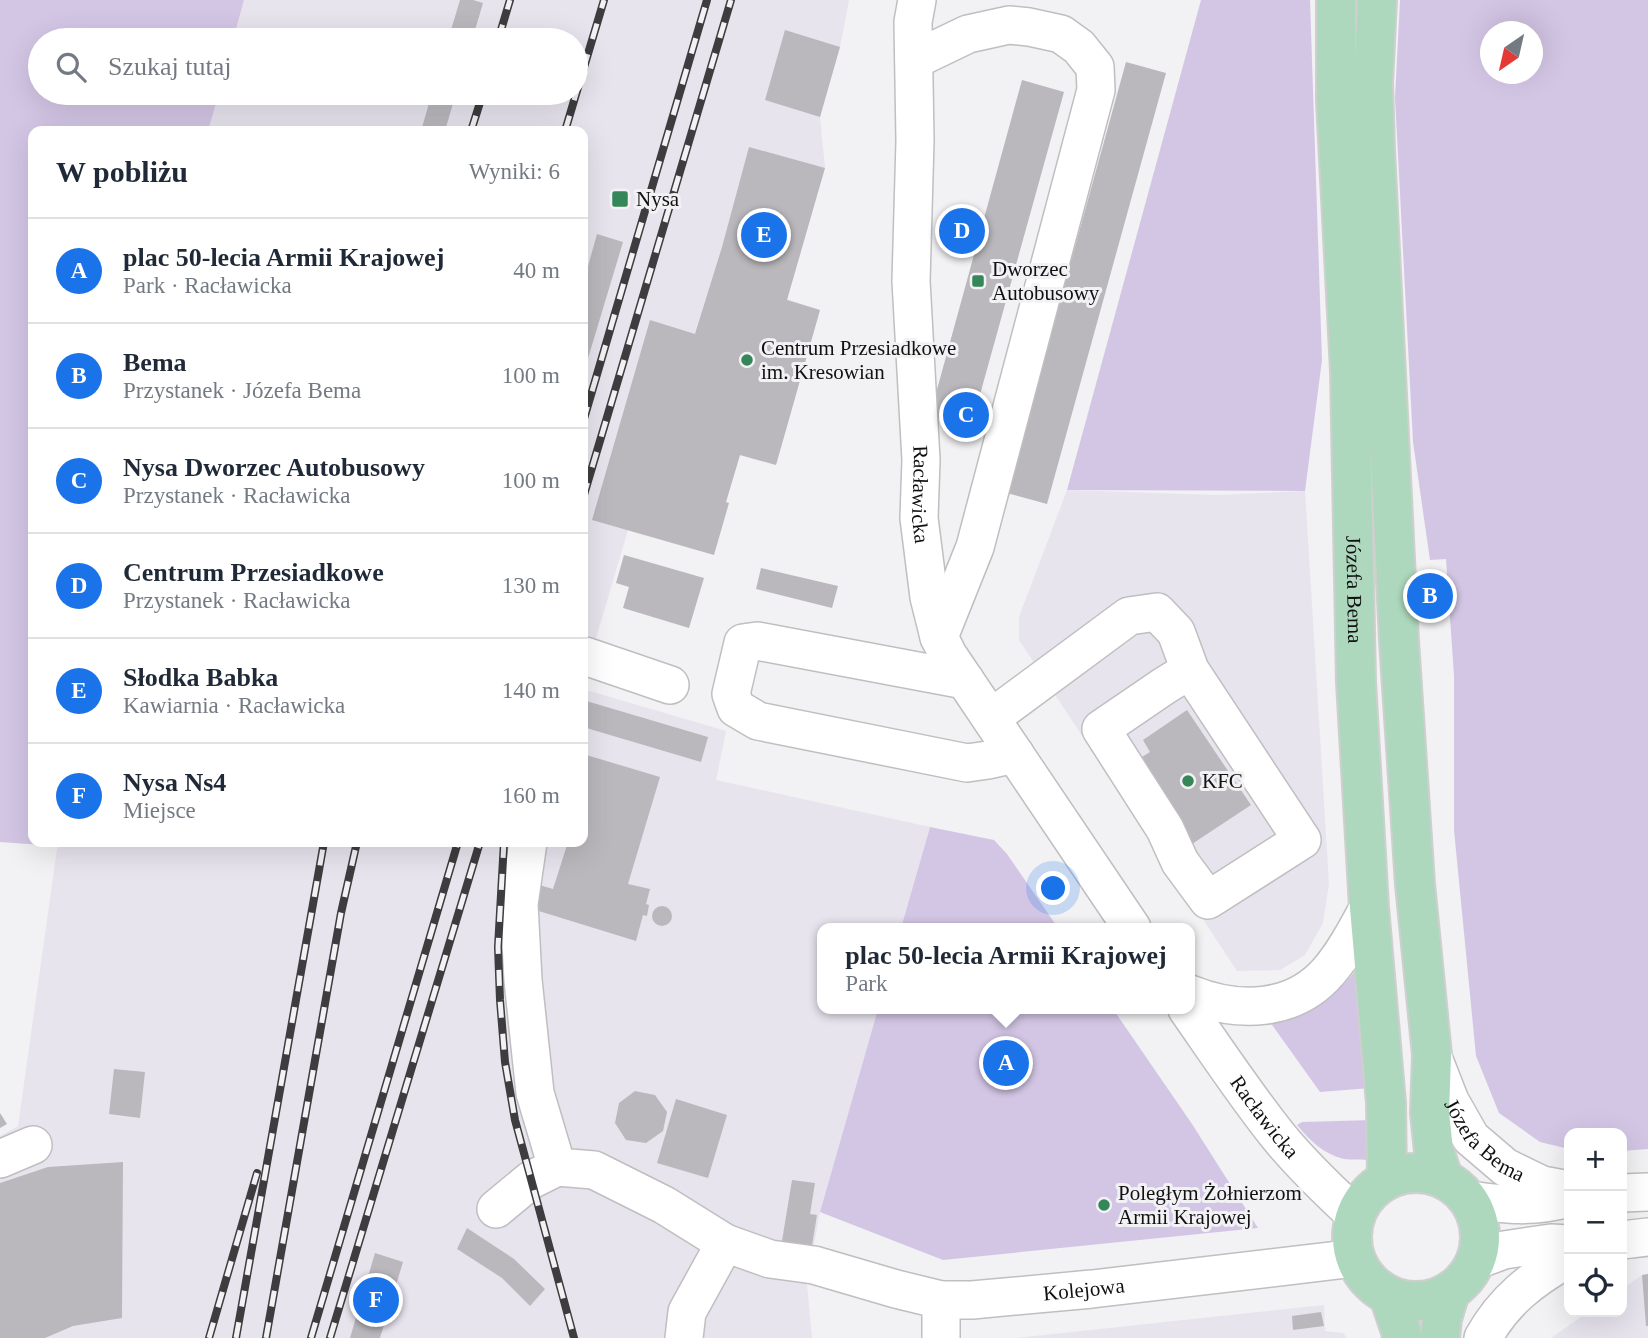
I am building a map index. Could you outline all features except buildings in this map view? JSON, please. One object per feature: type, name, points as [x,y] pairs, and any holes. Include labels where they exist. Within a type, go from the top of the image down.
[{"type":"main road","name":"Józefa Bema","points":[[1336,0],[1336,101],[1350,372],[1356,682],[1369,907],[1386,1103],[1387,1179]]},
{"type":"main road","name":"Józefa Bema","points":[[1377,0],[1373,83],[1374,149],[1399,641],[1415,884],[1432,1055],[1430,1113],[1434,1152],[1456,1189]]},
{"type":"main road","points":[[1424,1172],[1456,1189],[1478,1219],[1481,1240],[1477,1260],[1466,1278],[1450,1292],[1431,1300],[1410,1301],[1389,1296],[1374,1287],[1363,1274],[1352,1244],[1355,1215],[1362,1201],[1373,1188],[1387,1179],[1405,1173],[1424,1172]]},
{"type":"main road","points":[[1440,1338],[1442,1318],[1450,1292]]},
{"type":"main road","points":[[1389,1296],[1402,1338]]},
{"type":"street","name":"Racławicka","points":[[911,7],[915,141],[911,281],[921,460],[919,518],[929,597],[939,637],[948,655],[1129,923]]},
{"type":"street","points":[[914,60],[968,34],[1009,25],[1061,34],[1079,47],[1095,66],[1096,90],[975,547],[939,637]]},
{"type":"street","points":[[991,718],[1129,616],[1157,612],[1176,632],[1190,670],[1302,840],[1208,900],[1180,862],[1165,828],[1101,729],[1190,670]]},
{"type":"street","points":[[965,680],[757,641],[743,643],[731,694],[736,708],[758,721],[967,763],[1015,754]]},
{"type":"street","points":[[588,657],[670,685]]},
{"type":"street","points":[[496,1209],[531,1181],[557,1167],[535,1093],[523,980],[519,904],[527,847]]},
{"type":"street","points":[[1195,996],[1209,1002],[1240,1007],[1283,1003],[1305,991],[1328,972],[1369,907]]},
{"type":"street","name":"Racławicka","points":[[1190,1014],[1242,1090],[1279,1138],[1317,1180],[1355,1215]]},
{"type":"street","name":"Józefa Bema","points":[[1432,1055],[1450,1101],[1471,1139],[1505,1167],[1542,1185],[1564,1189]]},
{"type":"street","name":"Kolejowa","points":[[557,1167],[594,1170],[664,1205],[724,1243],[770,1259],[814,1265],[941,1300],[972,1300],[1092,1289],[1355,1258]]},
{"type":"street","points":[[1456,1189],[1507,1205],[1545,1205],[1564,1200]]},
{"type":"street","points":[[1627,1193],[1648,1192]]},
{"type":"street","points":[[1627,1240],[1648,1237]]},
{"type":"street","points":[[684,1338],[687,1311],[724,1243]]},
{"type":"street","points":[[1477,1260],[1504,1250],[1564,1244]]},
{"type":"street","points":[[1483,1338],[1509,1300],[1545,1271],[1564,1261]]},
{"type":"street","points":[[941,1300],[941,1338]]},
{"type":"shaded area","points":[[0,0],[244,0],[236,28],[28,28],[28,105],[216,105],[209,126],[28,126],[28,844],[0,842]]},
{"type":"shaded area","points":[[244,0],[849,0],[840,47],[820,117],[825,168],[787,299],[820,310],[776,465],[740,455],[726,502],[628,530],[588,665],[588,126],[209,126],[216,105],[588,105],[588,28],[236,28]]},
{"type":"shaded area","points":[[1201,0],[1310,0],[1322,360],[1305,491],[1067,490]]},
{"type":"shaded area","points":[[1400,0],[1648,0],[1648,1149],[1627,1151],[1627,1128],[1564,1128],[1564,1148],[1540,1142],[1499,1113],[1476,1056],[1454,830],[1454,676],[1446,559],[1430,560],[1413,442],[1395,98]]},
{"type":"shaded area","points":[[1067,490],[1217,495],[1305,491],[1329,884],[1323,923],[1305,955],[1280,970],[1237,971],[1019,640],[1019,617]]},
{"type":"shaded area","points":[[588,690],[726,731],[716,780],[930,827],[902,923],[817,923],[817,1014],[877,1014],[820,1212],[807,1285],[812,1338],[0,1338],[0,1136],[18,1126],[57,847],[588,847]]},
{"type":"shaded area","points":[[930,827],[994,840],[1007,854],[1055,923],[902,923]]},
{"type":"shaded area","points":[[1362,961],[1371,1088],[1320,1092],[1270,1022],[1323,1000],[1343,985]]},
{"type":"shaded area","points":[[877,1014],[1116,1014],[1192,1124],[1258,1228],[943,1260],[820,1212]]},
{"type":"shaded area","points":[[1373,1120],[1373,1135],[1367,1160],[1344,1159],[1330,1154],[1312,1141],[1297,1125],[1302,1122]]},
{"type":"shaded area","points":[[1648,1274],[1648,1338],[1551,1338],[1581,1317],[1627,1317],[1627,1286]]},
{"type":"shaded area","points":[[1324,1305],[1325,1331],[1343,1333],[1347,1338],[1016,1338]]},
{"type":"railway","points":[[502,28],[510,0]]},
{"type":"railway","points":[[588,54],[604,0]]},
{"type":"railway","points":[[588,405],[707,0]]},
{"type":"railway","points":[[588,481],[731,0]]},
{"type":"railway","points":[[473,126],[479,105]]},
{"type":"railway","points":[[566,126],[573,105]]},
{"type":"railway","points":[[236,1338],[323,847]]},
{"type":"railway","points":[[266,1338],[341,913],[356,847]]},
{"type":"railway","points":[[311,1338],[457,847]]},
{"type":"railway","points":[[330,1338],[478,847]]},
{"type":"railway","points":[[504,847],[498,947],[505,1062],[515,1120],[574,1338]]},
{"type":"railway","points":[[209,1338],[257,1173]]},
{"type":"place","name":"Nysa","points":[[620,199]]},
{"type":"place","name":"Centrum Przesiadkowe","points":[[962,231]]},
{"type":"place","name":"Słodka Babka","points":[[764,235]]},
{"type":"place","name":"Dworzec Autobusowy","points":[[978,281]]},
{"type":"place","name":"Centrum Przesiadkowe im. Kresowian","points":[[747,360]]},
{"type":"place","name":"Nysa Dworzec Autobusowy","points":[[966,415]]},
{"type":"place","name":"Bema","points":[[1430,596]]},
{"type":"place","name":"KFC","points":[[1188,781]]},
{"type":"place","name":"plac 50-lecia Armii Krajowej","points":[[1006,1063]]},
{"type":"place","name":"Poległym Żołnierzom Armii Krajowej","points":[[1104,1205]]},
{"type":"place","name":"Nysa Ns4","points":[[376,1300]]}]
